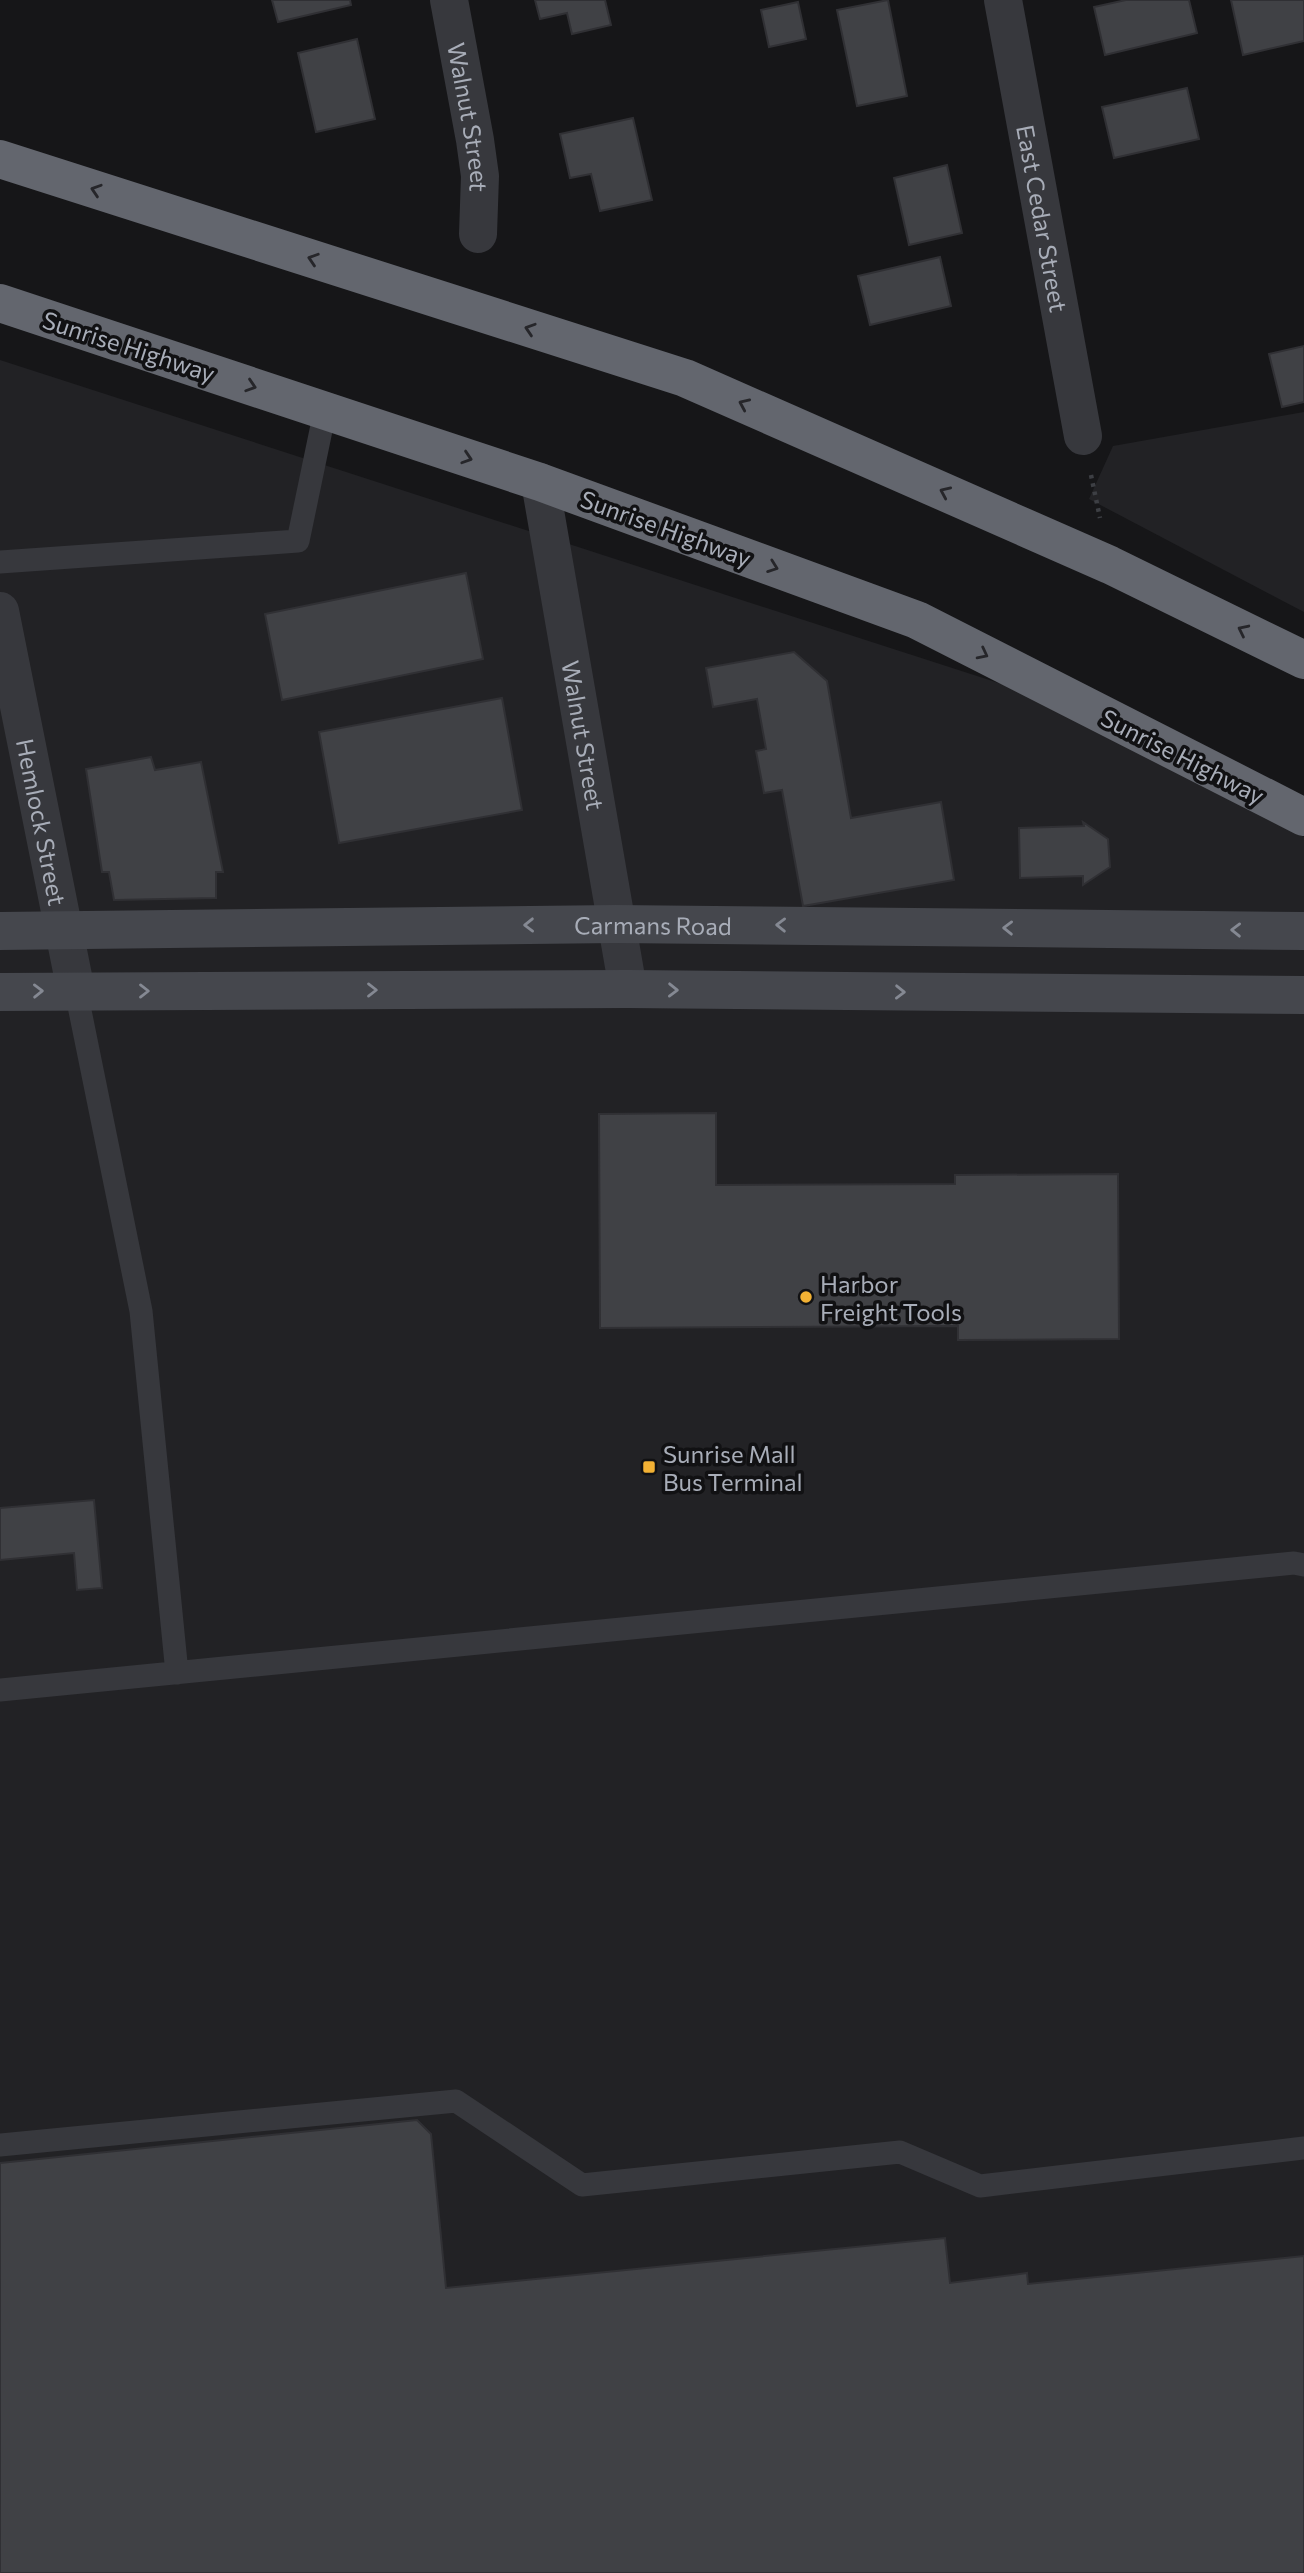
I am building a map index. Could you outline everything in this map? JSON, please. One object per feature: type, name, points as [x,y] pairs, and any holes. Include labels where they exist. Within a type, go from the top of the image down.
[{"type":"highway","points":[[0,159],[685,378],[1110,565],[1304,660]]},
{"type":"highway","name":"Sunrise Highway","points":[[0,303],[540,482],[917,620],[1304,817]]},
{"type":"street","name":"Walnut Street","points":[[449,0],[480,176],[478,234]]},
{"type":"street","name":"East Cedar Street","points":[[1003,0],[1083,436]]},
{"type":"street","name":"Walnut Street","points":[[540,482],[628,989]]},
{"type":"street","name":"Hemlock Street","points":[[0,611],[76,991]]},
{"type":"street","name":"Carmans Road","points":[[0,931],[616,924],[1304,931]]},
{"type":"street","points":[[0,992],[628,989],[1304,995]]},
{"type":"lane","points":[[0,562],[298,541],[325,411]]},
{"type":"lane","points":[[76,991],[141,1311],[177,1673]]},
{"type":"lane","points":[[0,1690],[1280,1564],[1304,1565]]},
{"type":"lane","points":[[0,2146],[456,2101],[582,2185],[900,2152],[980,2186],[1304,2148]]},
{"type":"path","points":[[1083,436],[1110,565]]},
{"type":"shaded area","points":[[0,360],[1020,690],[1304,837],[1304,2573],[0,2573]]},
{"type":"shaded area","points":[[1304,412],[1304,612],[1089,499],[1113,446]]},
{"type":"building","points":[[272,0],[350,0],[351,5],[278,22]]},
{"type":"building","points":[[535,0],[605,0],[611,25],[572,34],[567,13],[540,19]]},
{"type":"building","points":[[888,0],[907,96],[857,106],[837,10]]},
{"type":"building","points":[[1126,0],[1189,0],[1197,33],[1105,55],[1094,7]]},
{"type":"building","points":[[1231,0],[1304,0],[1304,41],[1243,55]]},
{"type":"building","points":[[798,2],[806,39],[769,47],[761,10]]},
{"type":"building","points":[[357,39],[375,119],[316,132],[298,53]]},
{"type":"building","points":[[1187,88],[1199,139],[1114,158],[1102,107]]},
{"type":"building","points":[[633,118],[652,200],[600,211],[591,174],[570,178],[560,134]]},
{"type":"building","points":[[947,165],[962,233],[909,245],[894,178]]},
{"type":"building","points":[[940,257],[951,306],[870,325],[858,276]]},
{"type":"building","points":[[1304,346],[1304,402],[1282,407],[1269,354]]},
{"type":"building","points":[[466,573],[483,659],[282,700],[265,614]]},
{"type":"building","points":[[794,652],[827,681],[851,818],[941,802],[954,880],[803,906],[782,790],[764,793],[756,751],[766,749],[757,699],[713,707],[706,668]]},
{"type":"building","points":[[502,698],[522,810],[339,843],[319,732]]},
{"type":"building","points":[[151,757],[155,770],[201,762],[223,872],[216,872],[216,898],[114,900],[109,872],[102,872],[86,769]]},
{"type":"building","points":[[1083,822],[1108,839],[1110,867],[1083,885],[1083,876],[1020,878],[1019,828],[1084,826]]},
{"type":"building","points":[[716,1113],[716,1185],[955,1184],[955,1175],[1118,1174],[1119,1339],[958,1340],[958,1326],[600,1328],[599,1114]]},
{"type":"building","points":[[94,1500],[102,1588],[77,1590],[74,1553],[0,1560],[0,1508]]},
{"type":"building","points":[[417,2120],[431,2134],[446,2288],[945,2238],[950,2283],[1027,2273],[1028,2284],[1304,2256],[1304,2573],[0,2573],[0,2163]]},
{"type":"place","name":"Harbor Freight Tools","points":[[806,1297]]},
{"type":"place","name":"Sunrise Mall Bus Terminal","points":[[649,1467]]}]
